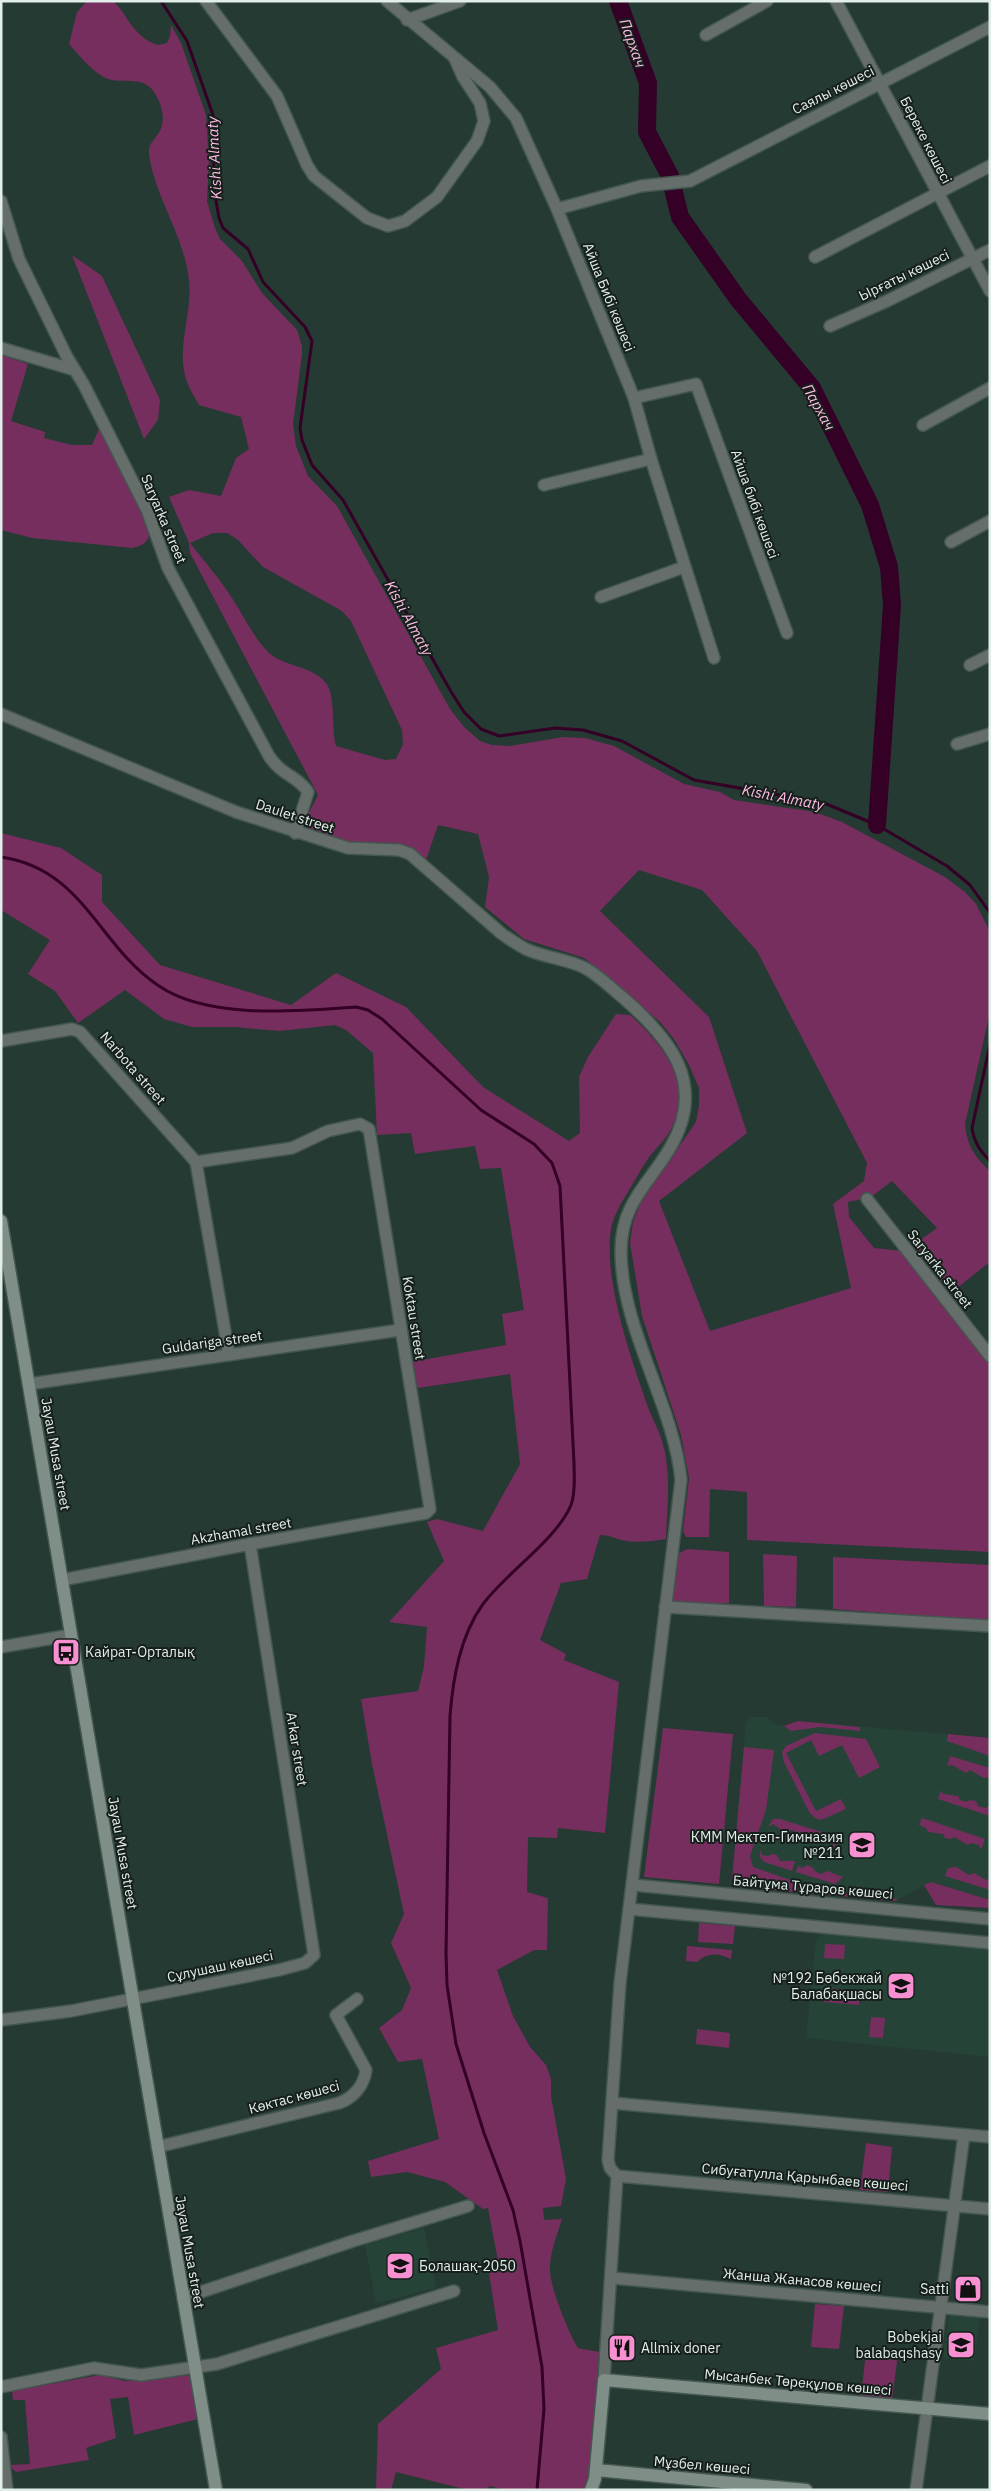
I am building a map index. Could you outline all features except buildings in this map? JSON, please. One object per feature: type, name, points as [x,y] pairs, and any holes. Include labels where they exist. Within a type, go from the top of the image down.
[{"type":"street","points":[[206,1],[277,96],[314,176],[368,218],[388,226],[404,220],[437,197],[477,141],[484,121],[480,103],[463,77],[453,55]]},
{"type":"street","name":"Айша Бибі көшесі","points":[[387,1],[407,20],[453,55],[490,87],[516,118],[557,209],[634,398],[650,459],[714,658]]},
{"type":"street","points":[[407,20],[460,1]]},
{"type":"street","points":[[706,34],[767,1]]},
{"type":"street","name":"Береке көшесі","points":[[836,1],[990,291]]},
{"type":"street","name":"Саялы көшесі","points":[[557,209],[641,186],[666,185],[690,181],[990,27]]},
{"type":"street","points":[[815,257],[990,166]]},
{"type":"street","name":"Saryarka street","points":[[1,202],[13,242],[66,357],[76,370],[147,510],[168,568],[269,756],[280,771],[300,782],[308,792],[295,833]]},
{"type":"street","points":[[1,238],[13,242]]},
{"type":"street","name":"Ырғаты көшесі","points":[[830,326],[973,260],[990,250]]},
{"type":"street","points":[[1,348],[76,370]]},
{"type":"street","name":"Айша бибі көшесі","points":[[634,398],[696,384],[786,633]]},
{"type":"street","points":[[923,424],[990,388]]},
{"type":"street","points":[[544,485],[650,459]]},
{"type":"street","points":[[951,542],[990,522]]},
{"type":"street","points":[[600,597],[684,567]]},
{"type":"street","points":[[970,665],[990,655]]},
{"type":"street","name":"Daulet street","points":[[1,714],[236,812],[295,833],[348,848],[399,850],[410,854],[502,934],[528,950],[563,959],[588,969],[644,1018],[672,1052],[681,1069],[686,1085],[685,1116],[680,1130],[630,1205],[622,1235],[621,1260],[632,1316],[680,1467],[678,1512],[620,1983],[608,2160],[610,2168],[617,2176]]},
{"type":"street","points":[[957,744],[990,734]]},
{"type":"street","name":"Narbota street","points":[[1,1041],[72,1029],[80,1032],[196,1162]]},
{"type":"street","name":"Koktau street","points":[[196,1162],[283,1150],[300,1145],[336,1128],[360,1124],[366,1126],[370,1134],[430,1508],[426,1514]]},
{"type":"street","points":[[196,1162],[228,1355]]},
{"type":"street","name":"Saryarka street","points":[[867,1199],[990,1356]]},
{"type":"street","name":"Jayau Musa street","points":[[1,1222],[216,2490]]},
{"type":"street","name":"Guldariga street","points":[[29,1384],[400,1330]]},
{"type":"street","name":"Akzhamal street","points":[[62,1580],[250,1544],[426,1514]]},
{"type":"street","name":"Arkar street","points":[[250,1544],[314,1952],[312,1958]]},
{"type":"street","points":[[665,1607],[990,1626]]},
{"type":"street","points":[[1,1648],[71,1635]]},
{"type":"street","name":"Байтұма Тұраров көшесі","points":[[633,1885],[990,1919]]},
{"type":"street","points":[[630,1909],[990,1943]]},
{"type":"street","name":"Сұлушаш көшесі","points":[[1,2020],[70,2011],[279,1970],[300,1964],[312,1958]]},
{"type":"street","name":"Көктас көшесі","points":[[157,2147],[338,2103],[353,2095],[361,2084],[366,2070],[336,2015],[357,1999]]},
{"type":"street","points":[[612,2103],[990,2137]]},
{"type":"street","points":[[916,2490],[964,2135]]},
{"type":"street","points":[[594,2482],[612,2278],[617,2176]]},
{"type":"street","name":"Сибуғатулла Қарынбаев көшесі","points":[[617,2176],[990,2209]]},
{"type":"street","points":[[183,2298],[353,2241],[468,2206]]},
{"type":"street","name":"Жанша Жанасов көшесі","points":[[612,2278],[990,2312]]},
{"type":"street","points":[[1,2386],[94,2368],[141,2374],[217,2364],[454,2291]]},
{"type":"street","name":"Мысанбек Төреқұлов көшесі","points":[[604,2380],[990,2414]]},
{"type":"street","points":[[1,2437],[7,2490]]},
{"type":"street","name":"Мұзбел көшесі","points":[[594,2482],[806,2490]]},
{"type":"shaded area","points":[[87,1],[111,1],[120,8],[134,29],[148,41],[158,45],[167,43],[171,25],[181,43],[206,115],[209,162],[207,201],[215,228],[220,239],[242,261],[262,293],[297,330],[302,346],[293,424],[296,446],[308,476],[337,506],[450,709],[464,727],[480,741],[492,745],[510,746],[563,737],[585,738],[614,746],[684,784],[720,792],[734,800],[815,812],[842,822],[945,877],[965,892],[976,904],[990,932],[990,1012],[965,1124],[972,1150],[990,1171],[990,1266],[987,1264],[951,1293],[913,1245],[937,1228],[892,1181],[871,1197],[848,1202],[849,1217],[874,1248],[903,1251],[990,1361],[990,1552],[747,1540],[747,1492],[710,1489],[709,1537],[686,1537],[683,1531],[689,1478],[681,1435],[642,1316],[630,1243],[633,1222],[641,1202],[696,1122],[699,1088],[689,1065],[674,1039],[660,1022],[610,979],[584,958],[524,939],[485,907],[489,877],[478,834],[438,825],[426,860],[409,849],[394,844],[345,843],[324,837],[306,828],[305,820],[318,795],[190,553],[189,543],[169,497],[189,490],[221,496],[236,458],[249,449],[241,417],[199,405],[187,382],[184,369],[183,344],[189,305],[189,280],[181,247],[157,185],[149,154],[150,146],[161,129],[163,118],[161,107],[149,86],[136,81],[108,79],[102,76],[88,65],[69,44],[77,12]],"holes":[[[213,533],[227,533],[238,540],[263,567],[342,611],[351,621],[402,730],[403,744],[396,759],[385,760],[336,746],[331,696],[326,683],[313,673],[282,661],[268,652],[253,633],[222,584],[190,543]],[[639,870],[702,890],[757,951],[867,1163],[864,1181],[833,1204],[851,1288],[710,1331],[659,1201],[747,1133],[709,1017],[600,911]]]},
{"type":"shaded area","points":[[72,255],[102,276],[160,400],[158,420],[144,439]]},
{"type":"shaded area","points":[[1,355],[28,364],[11,421],[45,432],[44,438],[72,445],[92,445],[99,429],[149,528],[149,536],[146,542],[132,548],[32,538],[1,530]]},
{"type":"shaded area","points":[[1,833],[61,848],[102,875],[102,902],[160,965],[291,1005],[336,973],[406,1007],[483,1087],[569,1141],[580,1133],[579,1077],[588,1057],[616,1014],[630,1015],[643,1027],[665,1055],[673,1070],[678,1085],[679,1101],[676,1118],[667,1136],[643,1166],[617,1212],[612,1223],[610,1250],[615,1296],[627,1345],[649,1410],[661,1437],[665,1453],[668,1490],[666,1539],[632,1542],[600,1535],[587,1579],[561,1583],[540,1640],[566,1654],[564,1660],[619,1682],[605,1833],[558,1828],[557,1838],[528,1837],[527,1892],[548,1898],[547,1950],[534,1950],[497,1970],[513,2016],[530,2047],[546,2065],[551,2079],[551,2096],[566,2179],[561,2206],[543,2208],[544,2220],[562,2219],[551,2258],[551,2280],[565,2322],[578,2348],[599,2352],[590,2477],[583,2490],[505,2490],[490,2486],[486,2490],[468,2490],[396,2472],[391,2490],[376,2490],[378,2424],[441,2369],[436,2348],[498,2330],[489,2273],[499,2266],[488,2208],[483,2209],[445,2182],[407,2172],[371,2177],[368,2161],[439,2139],[422,2059],[398,2062],[379,2028],[402,2010],[411,1988],[391,1943],[404,1914],[372,1764],[361,1699],[418,1691],[424,1666],[427,1627],[389,1622],[444,1561],[427,1522],[437,1519],[483,1531],[520,1464],[510,1374],[418,1388],[415,1385],[411,1362],[506,1345],[502,1314],[524,1310],[501,1168],[480,1169],[475,1146],[415,1154],[411,1133],[377,1135],[373,1053],[346,1030],[335,1025],[279,1031],[235,1027],[192,1027],[164,1019],[125,990],[78,1023],[55,991],[28,974],[50,940],[1,910]]},
{"type":"shaded area","points":[[688,1549],[729,1552],[729,1603],[683,1605],[674,1601],[672,1595],[679,1553]]},
{"type":"shaded area","points":[[763,1554],[797,1556],[796,1607],[764,1606]]},
{"type":"shaded area","points":[[833,1557],[990,1565],[990,1621],[833,1609]]},
{"type":"shaded area","name":"КММ Мектеп-Гимназия №211","points":[[752,1717],[767,1717],[776,1725],[788,1726],[798,1721],[990,1738],[990,1908],[936,1905],[925,1885],[895,1901],[738,1887],[732,1879],[746,1722]]},
{"type":"shaded area","points":[[798,1721],[859,1727],[861,1731],[820,1727],[791,1731],[784,1726]]},
{"type":"shaded area","points":[[663,1728],[733,1734],[719,1884],[644,1877]]},
{"type":"shaded area","points":[[815,1733],[866,1739],[880,1767],[859,1778],[842,1745],[819,1756],[811,1740],[786,1753],[816,1811],[841,1799],[846,1809],[821,1820],[815,1818],[809,1812],[784,1762],[782,1752],[786,1746]]},
{"type":"shaded area","points":[[948,1734],[990,1738],[990,1756],[947,1741]]},
{"type":"shaded area","points":[[744,1747],[774,1750],[766,1810],[750,1856],[753,1867],[822,1891],[898,1899],[895,1901],[738,1887],[732,1879]]},
{"type":"shaded area","points":[[950,1756],[990,1768],[990,1777],[984,1778],[970,1770],[966,1773],[952,1765],[947,1766]]},
{"type":"shaded area","points":[[941,1790],[943,1794],[958,1796],[960,1800],[966,1802],[970,1800],[976,1801],[978,1806],[985,1808],[990,1806],[990,1816],[938,1799]]},
{"type":"shaded area","points":[[922,1818],[985,1839],[981,1850],[979,1845],[971,1843],[968,1845],[954,1837],[951,1839],[945,1838],[943,1834],[928,1832],[926,1828],[919,1825]]},
{"type":"shaded area","points":[[773,1819],[780,1819],[838,1837],[834,1849],[832,1843],[825,1841],[821,1844],[815,1842],[813,1837],[809,1836],[804,1839],[798,1837],[795,1831],[791,1830],[786,1833],[773,1824],[768,1827]]},
{"type":"shaded area","points":[[760,1850],[762,1855],[777,1855],[780,1861],[795,1861],[792,1871],[764,1862],[760,1857]]},
{"type":"shaded area","points":[[807,1865],[821,1874],[827,1871],[843,1877],[835,1884],[796,1872],[798,1866],[803,1868]]},
{"type":"shaded area","points":[[956,1867],[969,1875],[974,1873],[986,1880],[990,1879],[990,1890],[945,1876],[948,1868]]},
{"type":"shaded area","points":[[931,1882],[990,1900],[990,1908],[936,1905],[924,1885]]},
{"type":"shaded area","points":[[699,1923],[735,1926],[733,1944],[698,1942]]},
{"type":"shaded area","name":"№192 Бөбекжай Балабақшасы","points":[[823,1933],[990,1948],[990,2057],[806,2038],[816,1941]]},
{"type":"shaded area","points":[[825,1944],[845,1945],[844,1959],[824,1958]]},
{"type":"shaded area","points":[[687,1946],[732,1950],[731,1959],[709,1955],[697,1962],[686,1961]]},
{"type":"shaded area","points":[[825,1988],[860,1991],[859,2005],[824,2002]]},
{"type":"shaded area","points":[[871,2017],[885,2018],[883,2038],[869,2037]]},
{"type":"shaded area","points":[[697,2029],[730,2033],[729,2048],[696,2044]]},
{"type":"shaded area","points":[[866,2143],[892,2147],[888,2192],[860,2190]]},
{"type":"shaded area","name":"Болашақ-2050","points":[[424,2228],[436,2288],[376,2303],[365,2245]]},
{"type":"shaded area","points":[[815,2304],[844,2306],[839,2349],[811,2347]]},
{"type":"shaded area","name":"Bobekjai balabaqshasy","points":[[949,2315],[980,2318],[974,2361],[943,2358]]},
{"type":"shaded area","points":[[866,2352],[898,2354],[892,2399],[861,2396]]},
{"type":"shaded area","points":[[100,2375],[125,2381],[191,2375],[198,2419],[134,2435],[128,2397],[110,2399],[116,2438],[86,2448],[89,2460],[16,2472],[9,2465],[30,2464],[25,2400],[13,2400],[12,2391]]},
{"type":"waterway","name":"Kіshі Almaty","points":[[161,1],[187,41],[213,115],[215,132],[213,183],[219,218],[223,228],[248,249],[263,282],[305,327],[312,341],[300,428],[302,440],[312,465],[343,500],[464,712],[481,729],[499,736],[555,728],[583,730],[622,741],[694,780],[824,803],[877,825],[947,866],[970,885],[990,913]]},
{"type":"waterway","name":"Пархач","points":[[618,1],[648,83],[647,132],[670,176],[680,217],[738,299],[812,388],[870,505],[889,567],[892,605],[877,825]]},
{"type":"waterway","points":[[1,857],[29,864],[52,877],[88,911],[120,951],[138,969],[159,986],[179,997],[228,1009],[255,1011],[356,1007],[368,1010],[382,1019],[481,1110],[534,1144],[552,1163],[560,1186],[574,1463],[573,1500],[564,1518],[555,1530],[504,1580],[475,1616],[463,1643],[459,1658],[450,1716],[447,1985],[456,2044],[484,2133],[513,2210],[520,2241],[542,2367],[544,2409],[537,2490]]},
{"type":"waterway","name":"Kіshі Almaty","points":[[990,1044],[972,1128],[978,1146],[990,1161]]},
{"type":"place","name":"Кайрат-Орталық","points":[[66,1652]]},
{"type":"place","name":"КММ Мектеп-Гимназия №211","points":[[862,1845]]},
{"type":"place","name":"№192 Бөбекжай Балабақшасы","points":[[901,1986]]},
{"type":"place","name":"Болашақ-2050","points":[[400,2266]]},
{"type":"place","name":"Satti","points":[[968,2289]]},
{"type":"place","name":"Bobekjai balabaqshasy","points":[[961,2345]]},
{"type":"place","name":"Allmix doner","points":[[622,2348]]}]
